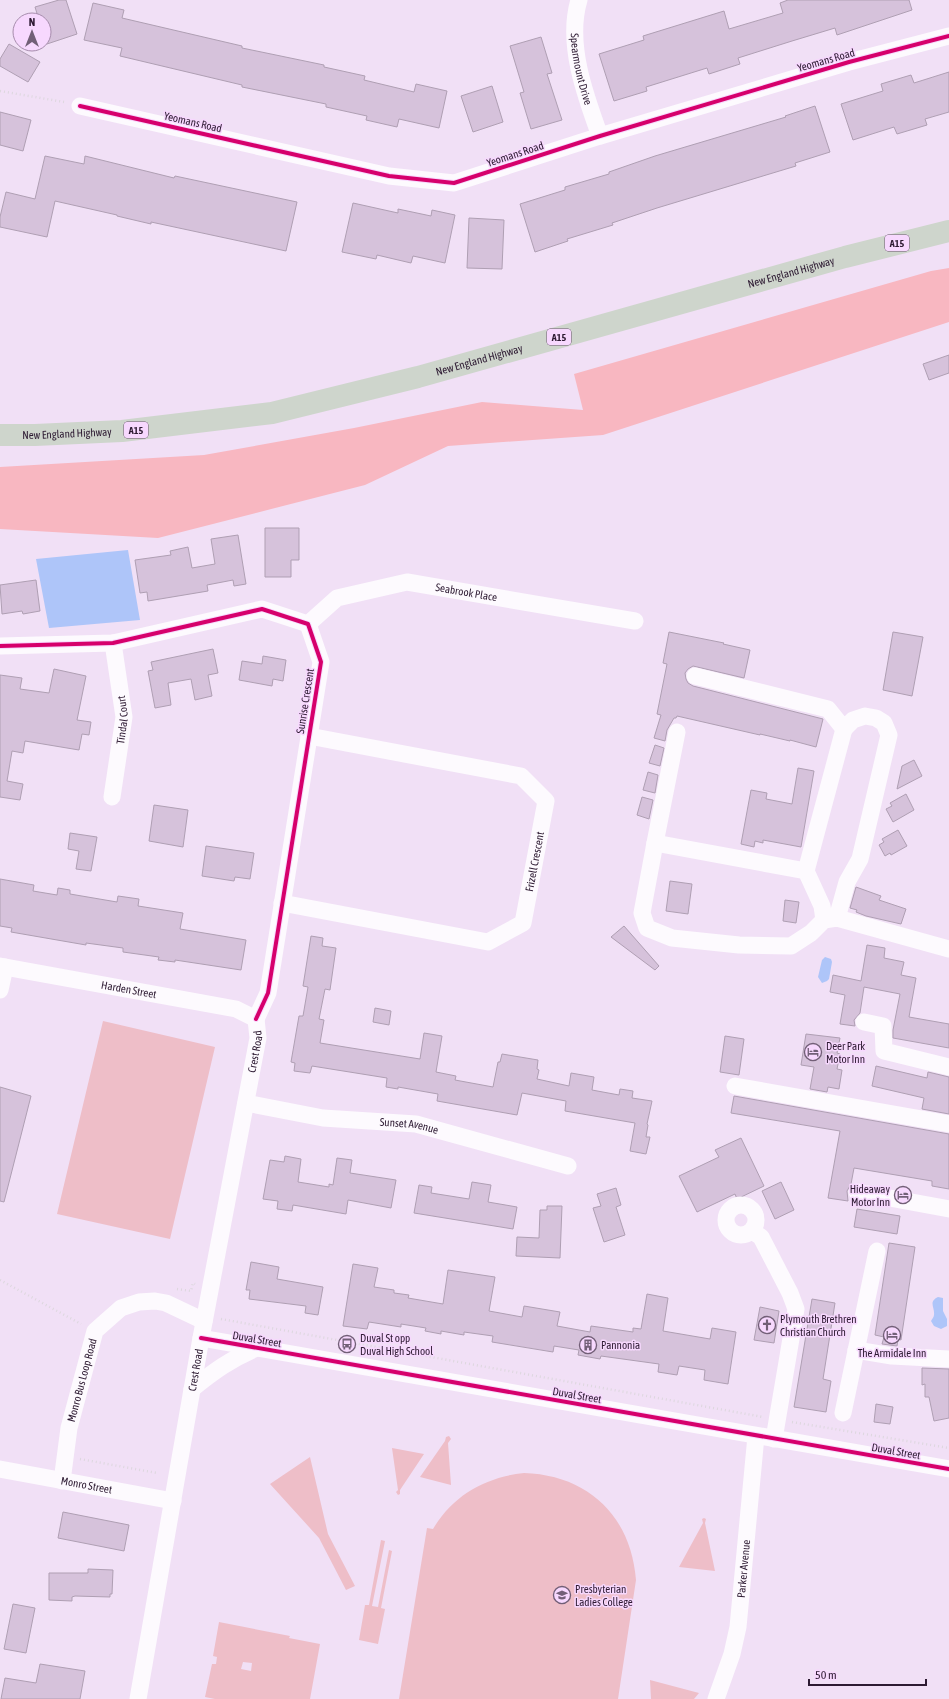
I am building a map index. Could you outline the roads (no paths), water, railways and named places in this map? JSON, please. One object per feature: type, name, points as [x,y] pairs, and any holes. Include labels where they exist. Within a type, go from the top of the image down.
[{"type":"highway","name":"New England Highway","points":[[0,435],[122,431],[272,413],[418,377],[845,257],[949,231]]},
{"type":"street","name":"Spearmount Drive","points":[[578,0],[575,27],[575,55],[600,136]]},
{"type":"street","name":"Yeomans Road","points":[[75,105],[389,176],[454,183],[600,136],[849,62],[949,36]]},
{"type":"street","name":"Seabrook Place","points":[[308,624],[337,598],[408,582],[634,621]]},
{"type":"street","points":[[0,646],[113,643],[262,609],[308,624]]},
{"type":"street","name":"Sunrise Crescent","points":[[256,1019],[268,993],[320,662],[308,624]]},
{"type":"street","name":"Tindal Court","points":[[112,798],[124,717],[113,643]]},
{"type":"street","points":[[695,676],[828,708],[844,729]]},
{"type":"street","points":[[677,732],[654,843],[642,913],[647,928],[672,938],[739,945],[791,946],[830,919],[847,882],[860,859],[889,735],[884,723],[876,718],[865,716],[853,720],[844,729],[806,871],[822,906],[830,919],[949,949]]},
{"type":"street","name":"Frizell Crescent","points":[[282,903],[488,942],[523,923],[546,801],[521,776],[309,736]]},
{"type":"street","points":[[654,843],[806,871]]},
{"type":"street","points":[[0,990],[3,967]]},
{"type":"street","name":"Harden Street","points":[[3,967],[236,1009],[256,1019]]},
{"type":"street","name":"Crest Road","points":[[138,1699],[201,1338],[212,1320],[246,1103],[258,1038],[256,1019]]},
{"type":"street","points":[[864,1022],[883,1026],[884,1051],[949,1067]]},
{"type":"street","points":[[735,1086],[949,1124]]},
{"type":"street","name":"Sunset Avenue","points":[[246,1103],[323,1118],[416,1124],[568,1166]]},
{"type":"street","points":[[857,1192],[949,1209]]},
{"type":"street","points":[[752,1231],[761,1237],[790,1293],[796,1309],[774,1439]]},
{"type":"street","points":[[842,1413],[877,1251]]},
{"type":"street","name":"Monro Bus Loop Road","points":[[62,1481],[69,1428],[95,1331],[121,1308],[139,1302],[155,1301],[166,1303],[212,1320]]},
{"type":"street","name":"Duval Street","points":[[201,1338],[949,1469]]},
{"type":"street","name":"Duval Street","points":[[192,1389],[216,1370],[236,1357],[257,1348]]},
{"type":"street","points":[[856,1350],[892,1356],[949,1359]]},
{"type":"street","name":"Parker Avenue","points":[[716,1699],[732,1654],[738,1627],[756,1436]]},
{"type":"street","name":"Monro Street","points":[[0,1469],[172,1501]]},
{"type":"water","points":[[128,550],[140,620],[49,628],[36,559]]},
{"type":"water","points":[[825,957],[831,959],[832,962],[829,979],[822,983],[818,977],[822,960]]},
{"type":"water","points":[[938,1297],[943,1298],[943,1311],[947,1319],[947,1326],[941,1329],[934,1326],[931,1321],[934,1315],[933,1301]]},
{"type":"place","name":"Deer Park Motor Inn","points":[[813,1052]]},
{"type":"place","name":"Hideaway Motor Inn","points":[[903,1195]]},
{"type":"place","name":"Plymouth Brethren Christian Church","points":[[767,1325]]},
{"type":"place","name":"The Armidale Inn","points":[[892,1335]]},
{"type":"place","name":"Duval St opp Duval High School","points":[[347,1344]]},
{"type":"place","name":"Pannonia","points":[[588,1345]]},
{"type":"place","name":"Presbyterian Ladies College","points":[[562,1595]]}]
